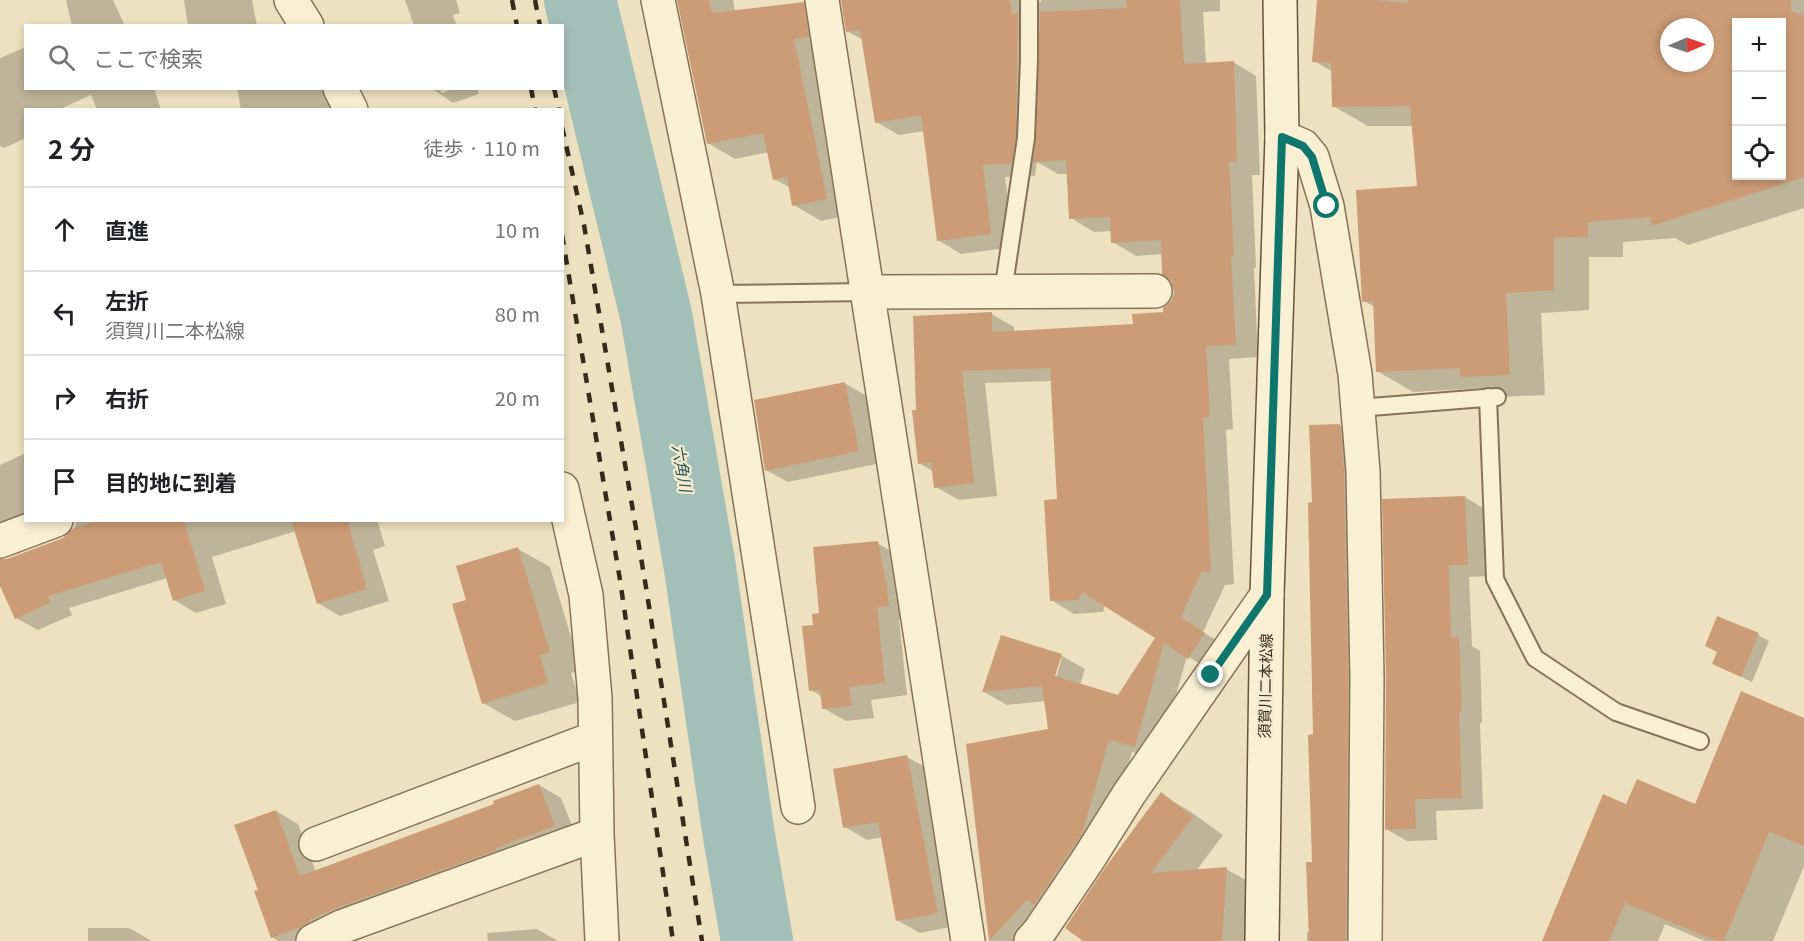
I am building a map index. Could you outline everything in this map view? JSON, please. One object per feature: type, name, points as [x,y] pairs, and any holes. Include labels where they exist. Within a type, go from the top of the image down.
[{"type":"street","points":[[291,0],[306,24]]},
{"type":"street","points":[[658,0],[718,294],[798,807]]},
{"type":"street","points":[[822,0],[968,941]]},
{"type":"street","name":"須賀川二本松線","points":[[1262,941],[1267,595],[1282,137],[1280,0]]},
{"type":"street","points":[[341,90],[350,108]]},
{"type":"street","points":[[1282,137],[1303,146],[1312,157],[1327,206],[1355,374],[1363,471],[1367,678],[1365,941]]},
{"type":"street","points":[[868,292],[1155,291]]},
{"type":"street","points":[[564,498],[585,595],[595,698],[597,834],[602,941]]},
{"type":"street","points":[[0,541],[51,522]]},
{"type":"street","points":[[1031,941],[1267,595]]},
{"type":"street","points":[[316,844],[595,738]]},
{"type":"street","points":[[313,941],[341,927],[597,834]]},
{"type":"lane","points":[[1003,292],[1026,138],[1029,0]]},
{"type":"lane","points":[[718,294],[868,292]]},
{"type":"lane","points":[[1358,408],[1493,397],[1495,579],[1535,658],[1616,712],[1700,741]]},
{"type":"building","points":[[677,0],[709,0],[712,13],[804,2],[809,37],[794,39],[827,199],[792,206],[787,177],[773,180],[763,133],[707,144]]},
{"type":"building","points":[[841,0],[1010,0],[1012,14],[1018,13],[1016,137],[1012,163],[983,165],[991,234],[937,241],[921,115],[875,123],[860,30],[846,32]]},
{"type":"building","points":[[1126,0],[1180,0],[1184,64],[1234,61],[1237,162],[1229,162],[1236,345],[1206,346],[1210,417],[1203,417],[1211,572],[1201,572],[1181,617],[1205,633],[1188,659],[1164,643],[1135,747],[1109,740],[1082,834],[1034,905],[1027,900],[989,941],[966,744],[1048,729],[1042,686],[982,692],[1001,635],[1062,654],[1055,676],[1118,695],[1155,638],[1082,592],[1079,600],[1050,601],[1044,500],[1057,499],[1050,368],[962,371],[974,483],[934,488],[931,462],[918,464],[912,410],[916,410],[913,316],[992,312],[992,332],[1133,324],[1132,314],[1163,312],[1163,308],[1171,301],[1174,292],[1171,282],[1162,274],[1161,240],[1111,243],[1110,217],[1069,219],[1066,160],[1033,162],[1036,139],[1040,12],[1127,8]]},
{"type":"building","points":[[1317,0],[1374,0],[1408,3],[1408,0],[1791,0],[1791,11],[1804,16],[1804,177],[1651,226],[1651,217],[1588,222],[1588,237],[1554,238],[1554,290],[1506,293],[1510,375],[1460,377],[1460,368],[1376,372],[1373,301],[1362,302],[1356,190],[1417,186],[1410,106],[1332,107],[1331,63],[1312,62]]},
{"type":"building","points":[[845,382],[859,451],[765,471],[754,400]]},
{"type":"building","points":[[1340,424],[1344,472],[1348,678],[1346,941],[1309,941],[1306,862],[1312,862],[1308,735],[1313,734],[1308,503],[1312,502],[1309,425]]},
{"type":"building","points":[[1465,496],[1468,565],[1449,565],[1451,637],[1459,637],[1462,798],[1415,799],[1416,829],[1385,830],[1386,678],[1382,499]]},
{"type":"building","points":[[94,522],[185,522],[205,591],[173,601],[161,562],[48,596],[51,602],[15,619],[0,586],[0,559],[7,559],[63,538],[72,529]]},
{"type":"building","points":[[292,522],[348,522],[367,589],[317,604]]},
{"type":"building","points":[[878,541],[889,606],[877,607],[885,683],[849,687],[852,706],[822,709],[820,690],[809,691],[802,626],[813,625],[812,614],[819,613],[813,547]]},
{"type":"building","points":[[518,547],[550,652],[540,655],[548,683],[482,704],[452,604],[466,600],[456,566]]},
{"type":"building","points":[[1717,616],[1759,633],[1741,677],[1712,664],[1717,652],[1705,646]]},
{"type":"building","points":[[1741,691],[1804,718],[1804,846],[1769,832],[1724,941],[1717,941],[1625,903],[1609,941],[1542,941],[1603,794],[1626,804],[1637,779],[1695,804]]},
{"type":"building","points":[[907,755],[938,913],[896,921],[878,822],[843,828],[833,769]]},
{"type":"building","points":[[539,784],[555,826],[496,848],[497,850],[334,909],[309,920],[310,922],[301,927],[271,938],[254,891],[258,890],[234,825],[276,810],[300,876],[494,804],[493,801]]},
{"type":"building","points":[[1161,792],[1193,817],[1151,873],[1227,867],[1222,941],[1083,941],[1065,928],[1102,872]]},
{"type":"waterway","name":"六角川","points":[[580,0],[656,315],[700,568],[738,830],[757,941]]},
{"type":"railway","points":[[512,0],[517,24]]},
{"type":"railway","points":[[535,0],[540,24]]},
{"type":"railway","points":[[531,90],[535,108]]},
{"type":"railway","points":[[554,90],[559,108]]},
{"type":"railway","points":[[564,136],[584,225],[645,581],[702,941]]},
{"type":"railway","points":[[564,247],[620,580],[673,941]]},
{"type":"route","points":[[1211,675],[1267,595],[1282,137],[1303,146],[1312,157],[1327,206]]}]
